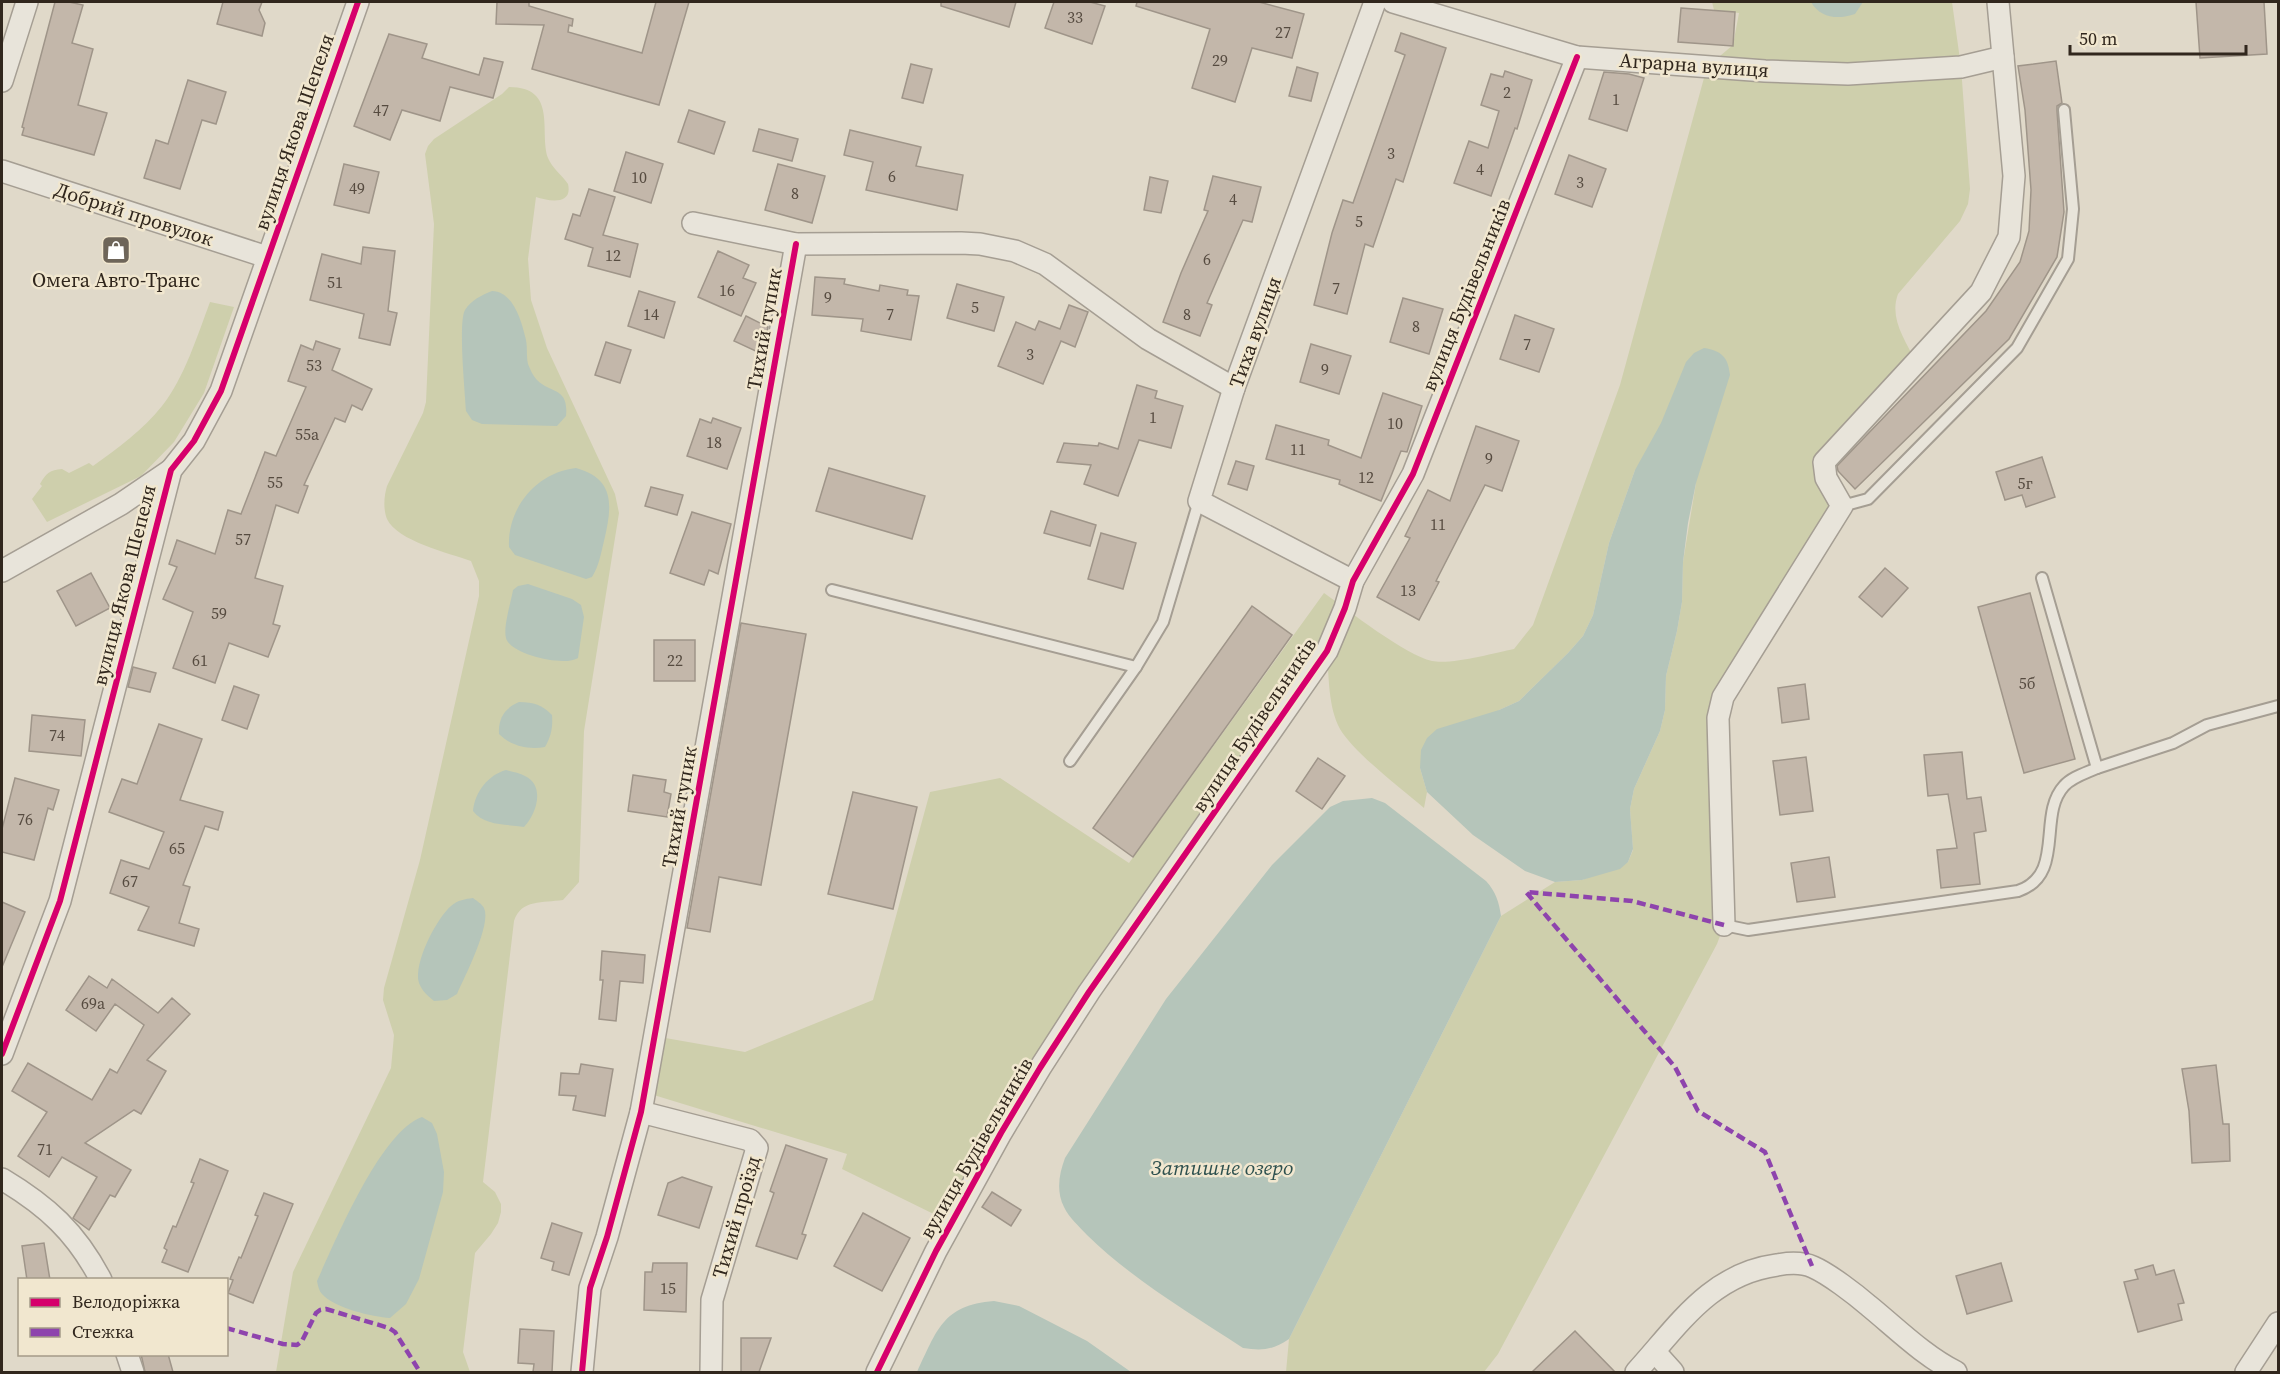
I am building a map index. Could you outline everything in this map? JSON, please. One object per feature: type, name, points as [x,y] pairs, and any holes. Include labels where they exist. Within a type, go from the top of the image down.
[{"type":"street","points":[[2,81],[27,2]]},
{"type":"street","name":"вулиця Якова Шепеля","points":[[2,1054],[60,901],[171,470],[194,441],[221,392],[357,2]]},
{"type":"street","name":"Тиха вулиця","points":[[1199,501],[1234,388],[1375,2]]},
{"type":"street","name":"Аграрна вулиця","points":[[1392,2],[1578,57],[1765,71],[1848,74],[1961,67],[2003,57]]},
{"type":"street","points":[[1724,925],[1718,718],[1724,697],[1842,506],[1826,478],[1824,462],[1981,292],[2009,237],[2014,177],[1998,2]]},
{"type":"street","name":"вулиця Будівельників","points":[[877,1372],[936,1251],[1012,1114],[1089,992],[1327,651],[1345,608],[1353,581],[1413,474],[1578,57]]},
{"type":"street","name":"Добрий провулок","points":[[2,171],[267,257]]},
{"type":"street","name":"Тихий тупик","points":[[693,223],[796,244],[961,243],[1015,251],[1045,264],[1148,339],[1234,388]]},
{"type":"street","name":"Тихий тупик","points":[[582,1372],[590,1288],[607,1237],[641,1112],[796,244]]},
{"type":"street","points":[[2,571],[121,504],[171,470]]},
{"type":"street","points":[[1199,501],[1353,581]]},
{"type":"street","name":"Тихий проїзд","points":[[641,1112],[750,1140],[757,1148],[712,1300],[711,1372]]},
{"type":"street","points":[[2,1179],[31,1196],[53,1213],[74,1236],[100,1278]]},
{"type":"street","points":[[1636,1372],[1707,1294],[1732,1278],[1759,1267],[1790,1263],[1812,1266],[1863,1301],[1934,1358],[1956,1372]]},
{"type":"street","points":[[2246,1372],[2278,1323]]},
{"type":"street","points":[[1655,1352],[1673,1372]]},
{"type":"street","points":[[128,1356],[133,1372]]},
{"type":"lane","points":[[1842,506],[1868,499],[2017,348],[2063,268],[2068,259],[2073,209],[2064,110]]},
{"type":"lane","points":[[1070,761],[1136,667],[1163,622],[1199,501]]},
{"type":"lane","points":[[2042,578],[2097,768]]},
{"type":"lane","points":[[832,590],[1136,667]]},
{"type":"lane","points":[[1724,925],[1748,930],[2018,891],[2030,887],[2043,869],[2047,858],[2053,814],[2059,793],[2074,778],[2173,743],[2207,725],[2278,706]]},
{"type":"green space","points":[[1712,2],[1952,2],[1961,67],[1970,189],[1968,204],[1960,221],[1898,294],[1895,312],[1897,320],[1916,362],[1824,462],[1842,506],[1723,697],[1724,925],[1717,944],[1498,1354],[1484,1372],[1286,1372],[1289,1339],[1501,916],[1555,882],[1582,880],[1628,862],[1633,850],[1630,809],[1634,789],[1660,731],[1665,710],[1666,676],[1682,602],[1683,562],[1696,483],[1635,470],[1609,543],[1593,615],[1583,636],[1519,701],[1499,710],[1420,768],[1427,792],[1424,808],[1356,749],[1340,729],[1331,702],[1327,652],[1089,992],[952,1223],[842,1169],[847,1154],[644,1092],[654,1036],[745,1052],[873,1000],[930,792],[1000,778],[1129,863],[1324,593],[1392,641],[1432,661],[1461,660],[1514,649],[1533,625],[1620,385],[1707,67],[1733,45],[1739,13],[1714,10]]},
{"type":"green space","points":[[509,87],[524,89],[534,94],[540,103],[544,113],[548,158],[568,184],[569,191],[563,199],[547,200],[536,197],[528,259],[531,300],[547,348],[615,494],[619,513],[584,731],[579,882],[563,900],[527,905],[517,914],[514,921],[483,1182],[495,1192],[501,1204],[501,1212],[498,1223],[475,1253],[463,1352],[470,1372],[276,1372],[293,1272],[391,1068],[394,1035],[383,1000],[384,988],[420,860],[479,596],[479,581],[471,561],[424,545],[401,534],[387,519],[385,511],[387,486],[423,413],[426,402],[434,224],[425,154],[434,139]]},
{"type":"green space","points":[[210,302],[234,307],[204,393],[174,442],[141,476],[47,522],[32,499],[42,486],[40,484],[44,477],[54,470],[62,469],[69,473],[89,463],[93,466],[130,438],[155,415],[184,370]]},
{"type":"water","points":[[1811,2],[1863,2],[1855,14],[1836,17],[1819,11]]},
{"type":"water","points":[[492,291],[505,296],[518,314],[526,339],[528,364],[534,377],[558,392],[565,400],[566,416],[557,426],[482,424],[472,420],[466,411],[463,317],[470,303]]},
{"type":"water","points":[[1704,348],[1720,353],[1726,359],[1730,375],[1696,483],[1683,562],[1682,602],[1666,676],[1665,710],[1660,731],[1634,789],[1630,809],[1633,849],[1628,862],[1620,869],[1582,880],[1555,882],[1525,871],[1473,835],[1427,792],[1420,768],[1421,750],[1427,738],[1437,729],[1499,710],[1519,701],[1583,636],[1593,615],[1609,543],[1635,470],[1661,423],[1686,362],[1694,353]]},
{"type":"water","points":[[576,468],[589,473],[605,487],[609,506],[607,529],[598,564],[592,577],[586,579],[515,555],[509,547],[513,519],[527,494],[549,477]]},
{"type":"water","points":[[528,584],[572,599],[581,605],[584,617],[578,658],[562,661],[539,658],[517,650],[510,644],[506,638],[506,628],[513,590],[518,586]]},
{"type":"water","points":[[519,702],[537,705],[552,715],[551,732],[545,747],[520,746],[509,742],[499,734],[503,714]]},
{"type":"water","points":[[506,770],[525,776],[535,786],[537,801],[524,827],[489,822],[473,811],[476,797],[488,780]]},
{"type":"water","name":"Затишне озеро","points":[[1372,798],[1385,803],[1486,881],[1496,897],[1501,916],[1289,1339],[1267,1349],[1243,1348],[1182,1309],[1123,1267],[1087,1235],[1064,1207],[1059,1189],[1061,1170],[1065,1158],[1166,999],[1272,865],[1330,807],[1343,801]]},
{"type":"water","points":[[473,898],[484,908],[481,938],[457,994],[447,1000],[434,1001],[423,991],[419,983],[418,974],[423,953],[433,930],[445,912],[456,902]]},
{"type":"water","points":[[422,1117],[432,1123],[437,1134],[444,1172],[443,1192],[419,1279],[406,1304],[390,1318],[364,1314],[335,1304],[322,1294],[317,1281],[347,1215],[375,1165],[391,1143],[406,1127]]},
{"type":"water","points":[[994,1301],[1019,1306],[1087,1341],[1131,1372],[917,1372],[936,1333],[952,1314],[963,1308]]},
{"type":"building","points":[[55,2],[83,5],[72,43],[93,49],[78,105],[107,113],[94,155],[22,135],[24,128],[22,127]]},
{"type":"building","points":[[223,2],[262,2],[259,10],[265,23],[262,36],[217,24]]},
{"type":"building","points":[[497,2],[529,2],[529,6],[573,19],[568,32],[642,53],[656,2],[689,2],[659,105],[532,69],[544,25],[496,24]]},
{"type":"building","points":[[941,2],[1016,2],[1009,27],[941,6]]},
{"type":"building","points":[[1054,2],[1090,2],[1105,6],[1092,44],[1045,28]]},
{"type":"building","points":[[1137,2],[1259,2],[1304,14],[1292,58],[1252,48],[1235,102],[1192,88],[1210,29],[1136,6]]},
{"type":"building","points":[[2196,2],[2264,2],[2267,54],[2200,58]]},
{"type":"building","points":[[1681,8],[1735,12],[1733,46],[1678,42]]},
{"type":"building","points":[[1401,33],[1446,48],[1403,182],[1396,179],[1373,247],[1365,244],[1347,314],[1314,305],[1332,233],[1343,200],[1353,203],[1405,55],[1395,51]]},
{"type":"building","points":[[389,34],[427,44],[422,58],[479,75],[484,58],[503,62],[493,98],[450,87],[440,121],[402,110],[390,140],[354,126]]},
{"type":"building","points":[[2056,61],[2062,103],[2057,106],[2057,111],[2064,212],[2057,257],[2009,339],[1855,489],[1838,471],[1837,466],[1986,311],[2020,262],[2029,231],[2031,190],[2025,110],[2018,66]]},
{"type":"building","points":[[911,64],[932,69],[923,103],[902,98]]},
{"type":"building","points":[[1297,67],[1318,73],[1311,101],[1289,96]]},
{"type":"building","points":[[1505,71],[1532,80],[1517,129],[1515,128],[1491,196],[1454,183],[1469,141],[1488,148],[1499,111],[1481,105],[1491,74],[1503,77]]},
{"type":"building","points":[[1604,72],[1644,78],[1627,131],[1589,119]]},
{"type":"building","points":[[188,80],[226,92],[216,124],[202,120],[180,189],[144,178],[156,140],[168,144]]},
{"type":"building","points":[[689,110],[725,122],[714,154],[678,142]]},
{"type":"building","points":[[759,129],[798,139],[792,161],[753,151]]},
{"type":"building","points":[[850,130],[921,147],[916,166],[963,175],[957,210],[866,190],[873,162],[844,155]]},
{"type":"building","points":[[626,152],[663,164],[651,203],[614,191]]},
{"type":"building","points":[[1569,155],[1606,169],[1592,207],[1555,194]]},
{"type":"building","points":[[344,164],[379,172],[369,213],[334,205]]},
{"type":"building","points":[[778,164],[825,176],[812,223],[765,210]]},
{"type":"building","points":[[1213,176],[1261,187],[1252,222],[1243,220],[1207,303],[1212,305],[1200,336],[1163,322],[1208,211],[1204,210]]},
{"type":"building","points":[[1150,177],[1168,181],[1161,213],[1144,210]]},
{"type":"building","points":[[589,189],[615,197],[603,235],[638,244],[630,277],[588,266],[593,248],[565,239],[573,214],[580,216]]},
{"type":"building","points":[[363,247],[395,251],[388,311],[397,313],[390,345],[359,338],[364,314],[310,300],[322,254],[361,264]]},
{"type":"building","points":[[718,251],[749,265],[743,278],[756,283],[741,316],[698,297]]},
{"type":"building","points":[[815,277],[845,279],[844,284],[879,291],[880,285],[908,290],[907,295],[919,296],[911,340],[861,331],[863,319],[812,315]]},
{"type":"building","points":[[957,284],[1004,297],[994,331],[947,318]]},
{"type":"building","points":[[639,291],[675,302],[664,338],[628,326]]},
{"type":"building","points":[[1403,298],[1443,309],[1429,354],[1390,342]]},
{"type":"building","points":[[1069,305],[1088,312],[1075,347],[1061,341],[1043,384],[998,366],[1016,322],[1035,330],[1039,321],[1060,329]]},
{"type":"building","points":[[1515,315],[1554,329],[1539,372],[1500,359]]},
{"type":"building","points":[[746,316],[768,327],[762,354],[734,341]]},
{"type":"building","points":[[316,341],[340,349],[332,370],[372,389],[362,410],[352,405],[345,422],[335,418],[304,485],[308,486],[298,513],[276,505],[255,578],[283,586],[273,624],[280,626],[268,657],[229,643],[215,683],[173,668],[193,612],[163,599],[177,567],[169,564],[177,540],[215,554],[228,510],[241,514],[265,452],[276,456],[306,387],[288,381],[301,345],[313,350]]},
{"type":"building","points":[[606,342],[631,350],[620,383],[595,375]]},
{"type":"building","points":[[1311,344],[1351,356],[1339,394],[1300,382]]},
{"type":"building","points":[[1137,385],[1157,391],[1155,398],[1183,406],[1171,448],[1139,440],[1118,496],[1084,484],[1091,465],[1057,462],[1064,443],[1098,446],[1099,443],[1118,449]]},
{"type":"building","points":[[1383,393],[1422,406],[1407,452],[1401,451],[1381,501],[1339,484],[1340,480],[1266,459],[1276,425],[1329,440],[1328,445],[1361,458]]},
{"type":"building","points":[[713,418],[741,428],[727,469],[687,456],[700,419],[711,423]]},
{"type":"building","points":[[1476,426],[1519,441],[1502,491],[1485,485],[1436,581],[1439,582],[1419,620],[1377,597],[1410,538],[1405,536],[1428,490],[1450,501]]},
{"type":"building","points":[[2042,457],[2055,497],[2026,507],[2022,495],[2005,500],[1996,472]]},
{"type":"building","points":[[1236,461],[1254,466],[1247,490],[1228,484]]},
{"type":"building","points":[[829,468],[925,496],[912,539],[816,511]]},
{"type":"building","points":[[651,487],[683,495],[677,515],[645,506]]},
{"type":"building","points":[[1051,511],[1096,525],[1090,546],[1044,533]]},
{"type":"building","points":[[692,512],[731,524],[718,574],[709,570],[704,585],[670,573]]},
{"type":"building","points":[[1101,533],[1136,543],[1123,589],[1088,579]]},
{"type":"building","points":[[1885,568],[1908,588],[1882,617],[1859,597]]},
{"type":"building","points":[[91,573],[110,608],[76,626],[57,591]]},
{"type":"building","points":[[2030,593],[2075,759],[2024,773],[1978,607]]},
{"type":"building","points":[[1252,606],[1292,635],[1133,857],[1093,828]]},
{"type":"building","points":[[741,623],[806,634],[761,885],[719,877],[710,932],[687,928]]},
{"type":"building","points":[[654,640],[695,640],[695,681],[654,681]]},
{"type":"building","points":[[133,667],[156,673],[150,692],[128,687]]},
{"type":"building","points":[[1805,684],[1809,719],[1782,723],[1778,688]]},
{"type":"building","points":[[234,686],[259,695],[247,729],[222,720]]},
{"type":"building","points":[[32,715],[85,720],[81,756],[29,751]]},
{"type":"building","points":[[159,724],[202,739],[180,800],[223,812],[218,830],[205,826],[183,885],[190,887],[179,923],[199,929],[194,946],[138,930],[149,907],[110,893],[121,860],[149,869],[164,832],[109,812],[122,779],[137,784]]},
{"type":"building","points":[[1962,752],[1967,799],[1981,797],[1986,831],[1974,833],[1980,884],[1941,888],[1937,850],[1957,848],[1948,794],[1928,796],[1924,755]]},
{"type":"building","points":[[1806,757],[1813,811],[1780,815],[1773,761]]},
{"type":"building","points":[[1318,758],[1345,776],[1322,809],[1296,791]]},
{"type":"building","points":[[633,775],[666,780],[664,792],[671,794],[667,817],[628,811]]},
{"type":"building","points":[[15,778],[59,790],[53,810],[48,808],[34,860],[2,852],[2,829]]},
{"type":"building","points":[[853,792],[917,807],[893,909],[828,894]]},
{"type":"building","points":[[1829,857],[1835,897],[1797,902],[1791,863]]},
{"type":"building","points":[[2,902],[25,912],[2,967]]},
{"type":"building","points":[[602,951],[645,955],[643,983],[620,981],[616,1021],[599,1019],[603,980],[600,980]]},
{"type":"building","points":[[89,976],[107,988],[112,979],[158,1013],[172,998],[190,1014],[147,1060],[166,1071],[141,1114],[134,1110],[85,1143],[131,1170],[115,1197],[110,1195],[89,1230],[73,1218],[97,1177],[62,1157],[49,1177],[18,1156],[47,1112],[12,1091],[28,1063],[92,1100],[110,1069],[117,1073],[144,1025],[115,1004],[96,1031],[66,1010]]},
{"type":"building","points":[[581,1064],[613,1069],[605,1116],[573,1110],[576,1096],[559,1095],[561,1073],[579,1074]]},
{"type":"building","points":[[2216,1065],[2223,1124],[2229,1124],[2230,1161],[2192,1163],[2189,1111],[2182,1069]]},
{"type":"building","points":[[786,1145],[827,1159],[802,1234],[806,1235],[797,1259],[756,1246],[774,1193],[770,1191]]},
{"type":"building","points":[[200,1159],[228,1171],[188,1272],[162,1262],[167,1250],[164,1248],[173,1226],[176,1227],[194,1183],[191,1182]]},
{"type":"building","points":[[682,1177],[712,1187],[699,1228],[658,1215],[668,1183]]},
{"type":"building","points":[[992,1192],[1021,1210],[1011,1226],[982,1207]]},
{"type":"building","points":[[264,1193],[293,1204],[253,1303],[228,1293],[233,1280],[230,1279],[258,1216],[255,1215]]},
{"type":"building","points":[[863,1213],[910,1238],[882,1291],[834,1266]]},
{"type":"building","points":[[552,1223],[582,1233],[569,1275],[552,1270],[554,1262],[541,1258]]},
{"type":"building","points":[[44,1243],[50,1278],[27,1278],[22,1246]]},
{"type":"building","points":[[653,1263],[687,1263],[686,1312],[644,1310],[645,1272],[652,1272]]},
{"type":"building","points":[[2001,1263],[2012,1301],[1967,1314],[1956,1276]]},
{"type":"building","points":[[2153,1265],[2156,1275],[2174,1270],[2184,1303],[2178,1304],[2182,1320],[2138,1332],[2124,1282],[2138,1279],[2135,1270]]},
{"type":"building","points":[[520,1329],[554,1331],[552,1372],[533,1372],[534,1364],[518,1363]]},
{"type":"building","points":[[1575,1331],[1615,1372],[1532,1372]]},
{"type":"building","points":[[741,1338],[771,1338],[759,1372],[741,1372]]},
{"type":"building","points":[[141,1356],[169,1356],[173,1372],[145,1372]]},
{"type":"marked path","points":[[1724,925],[1632,901],[1526,892],[1675,1067],[1698,1111],[1765,1152],[1812,1266]]},
{"type":"marked path","points":[[228,1329],[283,1344],[297,1345],[302,1341],[316,1313],[326,1309],[389,1328],[395,1332],[420,1372]]},
{"type":"cycle path","points":[[2,1054],[60,901],[171,470],[194,441],[221,391],[358,2]]},
{"type":"cycle path","points":[[877,1372],[936,1251],[1040,1068],[1089,992],[1327,651],[1345,608],[1353,581],[1413,474],[1577,57]]},
{"type":"cycle path","points":[[582,1372],[590,1288],[607,1237],[641,1112],[796,244]]},
{"type":"place","name":"Омега Авто-Транс","points":[[116,250]]}]
